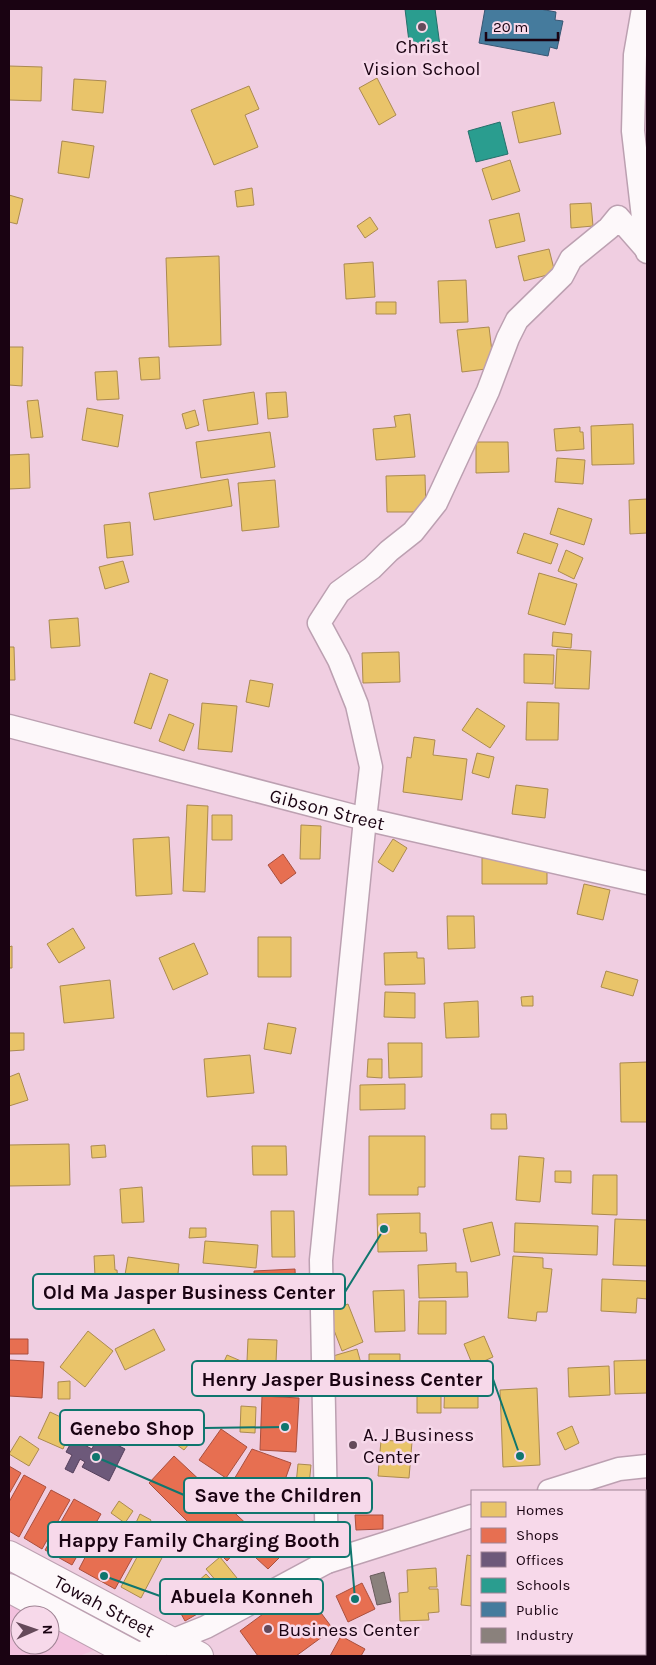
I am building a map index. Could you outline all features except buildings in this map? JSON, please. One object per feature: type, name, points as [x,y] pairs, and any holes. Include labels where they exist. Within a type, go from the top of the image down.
[{"type":"street","points":[[643,9],[635,54],[633,131],[647,251]]},
{"type":"street","points":[[327,1562],[321,1260],[365,819],[372,767],[357,705],[340,660],[319,623],[339,592],[372,568],[389,551],[413,532],[436,503],[488,390],[517,320],[562,276],[571,259],[609,228],[618,216],[647,251]]},
{"type":"street","name":"Gibson Street","points":[[9,726],[365,819],[647,883]]},
{"type":"street","points":[[552,1490],[620,1469],[647,1466]]},
{"type":"street","points":[[135,1656],[206,1627],[327,1562],[471,1516]]},
{"type":"street","name":"Towah Street","points":[[9,1555],[199,1656]]},
{"type":"street","name":"Towah Street","points":[[9,1588],[135,1656]]},
{"type":"shaded area","points":[[9,1597],[23,1605],[10,1605],[10,1655],[60,1655],[60,1626],[100,1648],[79,1656],[9,1656]]},
{"type":"place","name":"Christ Vision School","points":[[422,27]]},
{"type":"place","name":"Old Ma Jasper Business Center","points":[[384,1229]]},
{"type":"place","name":"Genebo Shop","points":[[285,1427]]},
{"type":"place","name":"A. J Business Center","points":[[353,1445]]},
{"type":"place","name":"Henry Jasper Business Center","points":[[520,1456]]},
{"type":"place","name":"Save the Children","points":[[96,1457]]},
{"type":"place","name":"Abuela Konneh","points":[[104,1576]]},
{"type":"place","name":"Happy Family Charging Booth","points":[[355,1599]]},
{"type":"place","name":"Business Center","points":[[268,1629]]}]
